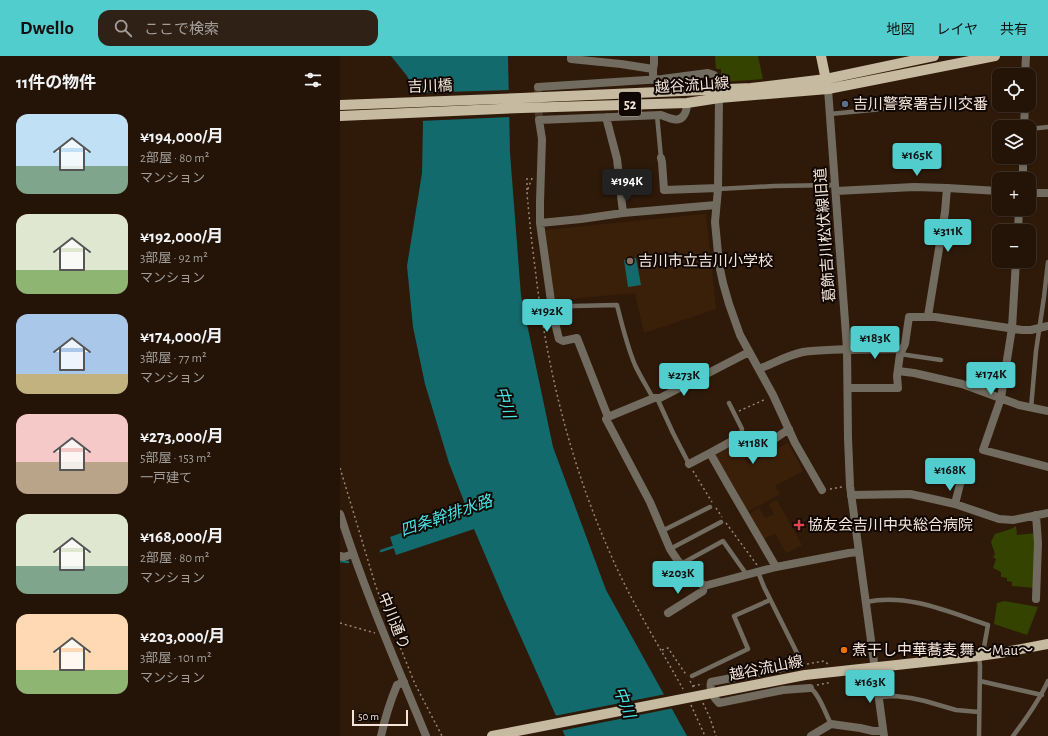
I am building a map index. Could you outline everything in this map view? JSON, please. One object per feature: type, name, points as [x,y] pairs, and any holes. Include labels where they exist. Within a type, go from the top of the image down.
[{"type":"main road","points":[[821,56],[827,84]]},
{"type":"main road","name":"越谷流山線","points":[[827,84],[914,58],[934,56]]},
{"type":"main road","name":"越谷流山線","points":[[522,103],[687,103],[717,94],[751,88],[827,84],[995,56]]},
{"type":"main road","name":"越谷流山線","points":[[340,116],[522,103],[717,94]]},
{"type":"main road","name":"吉川橋","points":[[340,105],[522,103]]},
{"type":"main road","name":"越谷流山線","points":[[492,736],[805,675],[982,656],[1048,644]]},
{"type":"street","points":[[571,56],[571,58],[653,69]]},
{"type":"street","points":[[653,80],[654,56]]},
{"type":"street","points":[[1025,68],[1026,56]]},
{"type":"street","points":[[538,87],[653,80],[711,73],[714,75],[717,94],[718,189],[715,222],[723,283],[735,323],[773,395],[795,443],[822,490]]},
{"type":"street","name":"葛飾吉川松伏線旧道","points":[[827,84],[847,349],[851,491],[858,552],[884,733]]},
{"type":"street","points":[[687,103],[684,115],[682,118],[676,120],[661,114],[539,120],[542,139],[540,223],[552,309],[559,339],[562,341],[577,338],[608,417],[606,419],[639,479],[670,549],[678,561],[704,586]]},
{"type":"street","points":[[606,117],[617,159],[623,213]]},
{"type":"street","points":[[661,158],[664,190],[718,189]]},
{"type":"street","points":[[835,188],[914,187],[992,191]]},
{"type":"street","points":[[928,316],[947,188]]},
{"type":"street","points":[[1036,193],[1048,193]]},
{"type":"street","points":[[540,223],[623,213],[716,205]]},
{"type":"street","points":[[1016,268],[1012,328],[1001,398],[983,450],[1048,467]]},
{"type":"street","points":[[848,388],[898,388],[898,371],[901,352],[905,344],[910,317],[928,316],[1022,330],[1031,330],[1044,327]]},
{"type":"street","points":[[759,369],[785,358],[805,352],[847,349],[901,352]]},
{"type":"street","points":[[608,417],[655,398],[660,398],[749,352]]},
{"type":"street","points":[[898,371],[914,373],[962,384],[1019,405],[1048,411]]},
{"type":"street","points":[[689,464],[741,436],[752,455],[789,429]]},
{"type":"street","points":[[710,453],[776,567]]},
{"type":"street","points":[[955,504],[963,472]]},
{"type":"street","points":[[851,491],[910,494],[955,504],[999,519],[1013,520],[1048,513]]},
{"type":"street","name":"中川通り","points":[[340,514],[353,554],[383,634],[426,736]]},
{"type":"street","points":[[1036,515],[1038,543],[1036,599]]},
{"type":"street","points":[[704,586],[776,567],[858,552]]},
{"type":"street","points":[[340,556],[344,557],[353,554]]},
{"type":"street","points":[[668,614],[703,591],[704,586]]},
{"type":"street","points":[[799,663],[782,668],[711,682],[709,688],[714,698],[719,703],[783,690],[810,688]]},
{"type":"street","points":[[381,736],[392,696],[397,685],[404,682]]},
{"type":"street","points":[[811,736],[831,724],[884,733]]},
{"type":"lane","points":[[830,114],[913,106]]},
{"type":"lane","points":[[657,115],[661,158]]},
{"type":"lane","points":[[1036,129],[1048,127]]},
{"type":"lane","points":[[718,189],[774,186],[835,188]]},
{"type":"lane","points":[[1031,408],[1036,351],[1044,327],[1044,297],[1048,262]]},
{"type":"lane","points":[[552,309],[574,306],[617,305],[620,320],[634,363],[655,398],[689,464]]},
{"type":"lane","points":[[901,352],[941,360]]},
{"type":"lane","points":[[729,403],[742,429],[741,436]]},
{"type":"lane","points":[[662,531],[710,507]]},
{"type":"lane","points":[[670,549],[721,522]]},
{"type":"lane","points":[[681,564],[724,541],[747,574]]},
{"type":"lane","points":[[758,572],[770,600],[799,657],[799,663]]},
{"type":"lane","points":[[692,676],[748,649],[734,616],[770,600]]},
{"type":"lane","points":[[866,602],[874,600],[912,602],[930,606],[988,625],[982,656],[979,736]]},
{"type":"lane","points":[[980,681],[1042,695]]},
{"type":"lane","points":[[1013,736],[1033,710],[1048,681]]},
{"type":"lane","points":[[810,688],[818,697],[831,724]]},
{"type":"lane","points":[[879,697],[895,696],[911,698],[956,710],[979,712]]},
{"type":"path","points":[[527,190],[533,177]]},
{"type":"path","points":[[527,178],[530,228],[540,310],[555,385],[568,437],[594,514],[610,554],[649,629],[684,691]]},
{"type":"path","points":[[734,414],[773,395]]},
{"type":"path","points":[[340,468],[376,587],[415,684],[442,736]]},
{"type":"path","points":[[822,490],[851,491]]},
{"type":"path","points":[[340,623],[374,633],[383,634]]},
{"type":"path","points":[[799,663],[805,664],[824,661],[829,664]]},
{"type":"path","points":[[810,688],[828,683],[828,679]]},
{"type":"path","points":[[693,686],[711,682]]},
{"type":"path","points":[[691,705],[705,736]]},
{"type":"shaded area","name":"吉川市立吉川小学校","points":[[706,214],[716,309],[644,333],[635,293],[555,300],[545,230]]},
{"type":"shaded area","points":[[735,443],[748,465],[788,443],[803,471],[775,486],[780,494],[747,512],[715,454]]},
{"type":"shaded area","points":[[777,500],[802,545],[786,553],[775,533],[764,539],[750,513],[759,508],[765,518],[774,514],[769,504]]},
{"type":"green space","points":[[715,56],[758,56],[763,79],[725,82],[721,80],[721,69],[716,69]]},
{"type":"green space","points":[[1016,526],[1017,535],[1036,533],[1034,588],[1012,586],[1012,582],[1007,581],[1007,578],[1001,577],[1001,572],[993,568],[996,559],[993,557],[995,554],[991,542],[995,534]]},
{"type":"green space","points":[[1004,601],[1038,607],[1027,635],[994,624],[997,603]]},
{"type":"water","name":"中川","points":[[391,56],[508,56],[510,153],[521,296],[553,447],[606,590],[687,736],[565,736],[474,529],[396,555],[390,537],[467,509],[449,463],[425,384],[413,327],[407,266],[422,173],[423,123],[416,94],[407,76]]},
{"type":"water","points":[[636,258],[641,285],[628,287],[624,260]]},
{"type":"pier","points":[[511,90],[511,117],[420,121],[414,93]]},
{"type":"pier","points":[[666,694],[674,708],[560,731],[554,716]]},
{"type":"waterway","name":"四条幹排水路","points":[[381,551],[396,546]]},
{"type":"waterway","name":"四条幹排水路","points":[[340,561],[348,562]]},
{"type":"tunnel","points":[[538,87],[539,120]]},
{"type":"place","name":"吉川警察署吉川交番","points":[[845,104]]},
{"type":"place","name":"吉川市立吉川小学校","points":[[630,261]]},
{"type":"place","name":"協友会吉川中央総合病院","points":[[799,525]]},
{"type":"place","name":"煮干し中華蕎麦 舞 〜Mau〜","points":[[844,650]]}]
